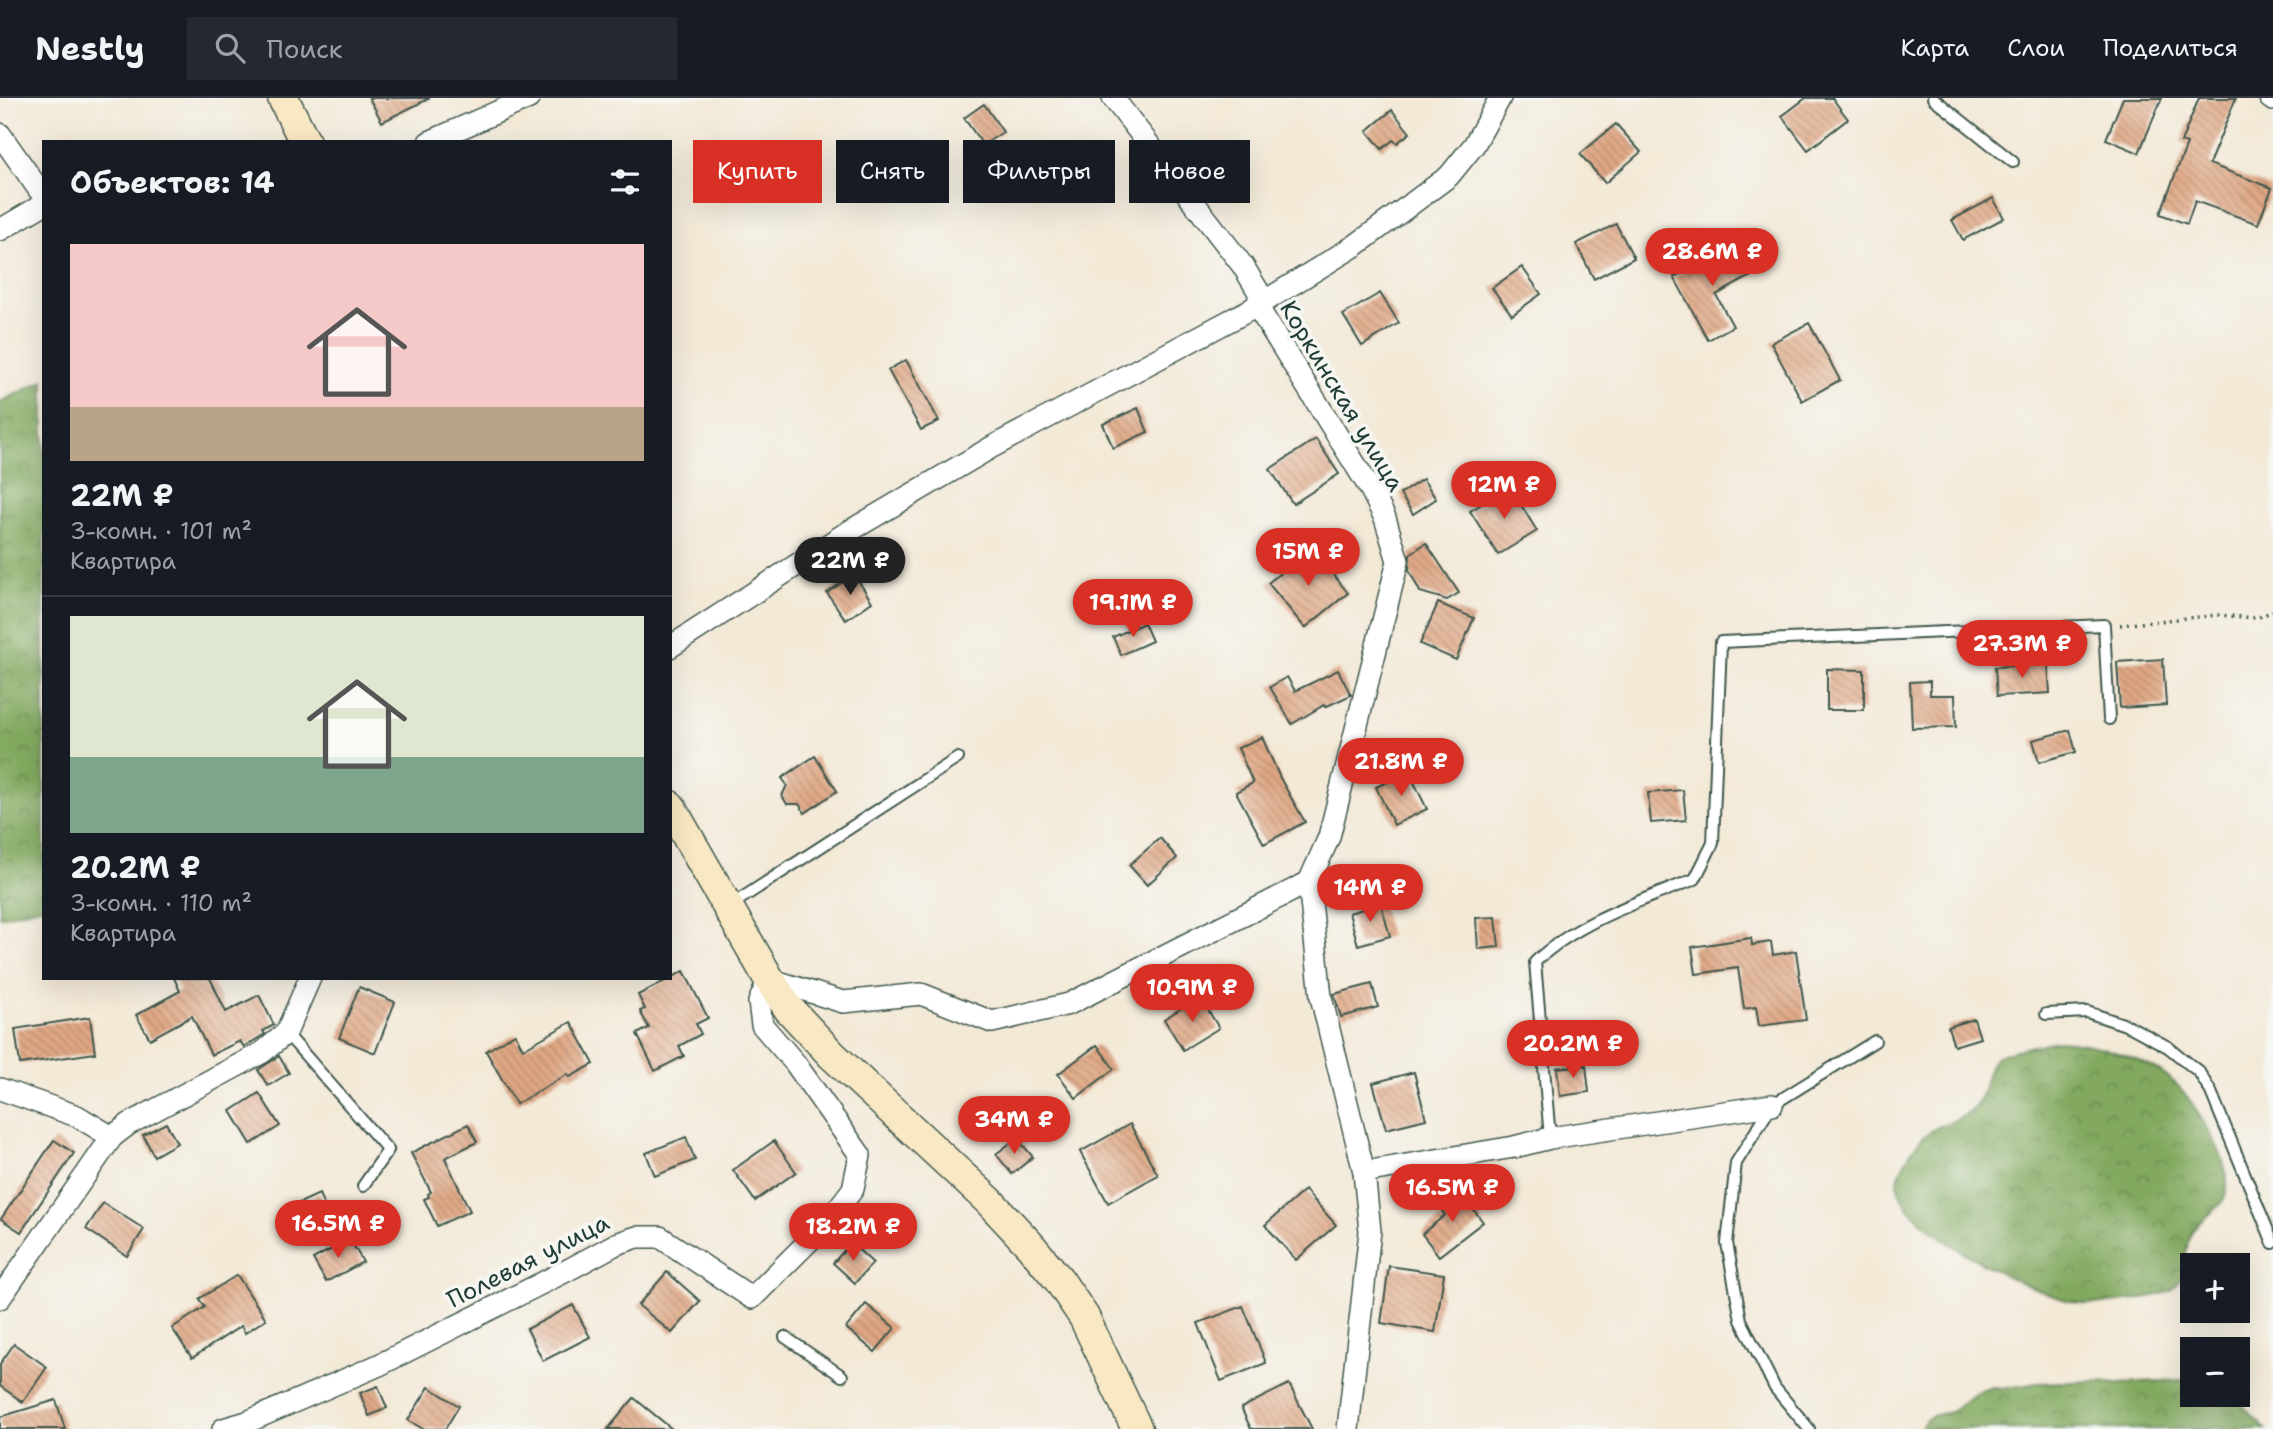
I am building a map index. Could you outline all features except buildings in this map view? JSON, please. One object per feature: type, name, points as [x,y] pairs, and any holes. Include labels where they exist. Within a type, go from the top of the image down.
[{"type":"street","points":[[283,98],[303,140]]},
{"type":"street","points":[[434,140],[529,98]]},
{"type":"street","name":"Коркинская улица","points":[[1113,98],[1243,266],[1260,294],[1256,306],[1371,490],[1385,518],[1398,561],[1329,836],[1310,882]]},
{"type":"street","points":[[672,646],[843,535],[981,454],[1256,306],[1356,245],[1449,176],[1474,145],[1500,98]]},
{"type":"street","points":[[0,134],[42,194]]},
{"type":"street","points":[[0,230],[42,205]]},
{"type":"street","points":[[672,809],[789,1009],[832,1055],[989,1201],[1037,1254],[1084,1317],[1137,1429]]},
{"type":"street","points":[[769,979],[844,1002],[921,994],[992,1021],[1069,1004],[1310,882],[1321,997],[1364,1172],[1370,1231],[1348,1429]]},
{"type":"street","name":"Полевая улица","points":[[223,1429],[247,1422],[379,1365],[616,1244],[637,1237],[660,1237],[752,1298],[826,1224],[853,1189],[860,1155],[795,1063],[762,1025],[760,1002],[769,979]]},
{"type":"street","points":[[0,1298],[112,1137],[129,1124],[263,1052],[286,1033],[309,980]]},
{"type":"street","points":[[0,1088],[77,1116],[112,1137]]},
{"type":"street","points":[[1364,1172],[1514,1147],[1550,1138],[1772,1105]]},
{"type":"lane","points":[[1933,98],[2013,162]]},
{"type":"lane","points":[[1550,1138],[1535,962],[1553,945],[1596,922],[1695,879],[1713,843],[1721,642],[2104,625],[2109,719]]},
{"type":"lane","points":[[728,907],[958,758]]},
{"type":"lane","points":[[2046,1014],[2087,1012],[2129,1026],[2168,1047],[2199,1072],[2211,1092],[2273,1243]]},
{"type":"lane","points":[[286,1033],[388,1150],[363,1185]]},
{"type":"lane","points":[[1809,1429],[1775,1388],[1741,1320],[1727,1243],[1736,1163],[1772,1105],[1875,1041]]},
{"type":"lane","points":[[785,1336],[842,1376]]},
{"type":"path","points":[[2104,625],[2217,615],[2257,618],[2273,611]]},
{"type":"green space","points":[[42,381],[42,906],[0,917],[0,402]]},
{"type":"green space","points":[[2059,1041],[2074,1042],[2107,1049],[2140,1061],[2169,1078],[2180,1088],[2211,1134],[2226,1172],[2225,1196],[2216,1209],[2194,1229],[2186,1253],[2180,1253],[2180,1280],[2169,1292],[2100,1304],[2061,1298],[2004,1275],[1973,1258],[1920,1220],[1903,1200],[1899,1176],[1910,1153],[1921,1139],[1932,1130],[1974,1108],[1980,1099],[1990,1067],[1998,1056]]},
{"type":"green space","points":[[2180,1380],[2180,1407],[2243,1407],[2266,1429],[1920,1429],[1926,1420],[1951,1412],[1975,1393],[1992,1387],[2007,1388],[2038,1383]]}]
